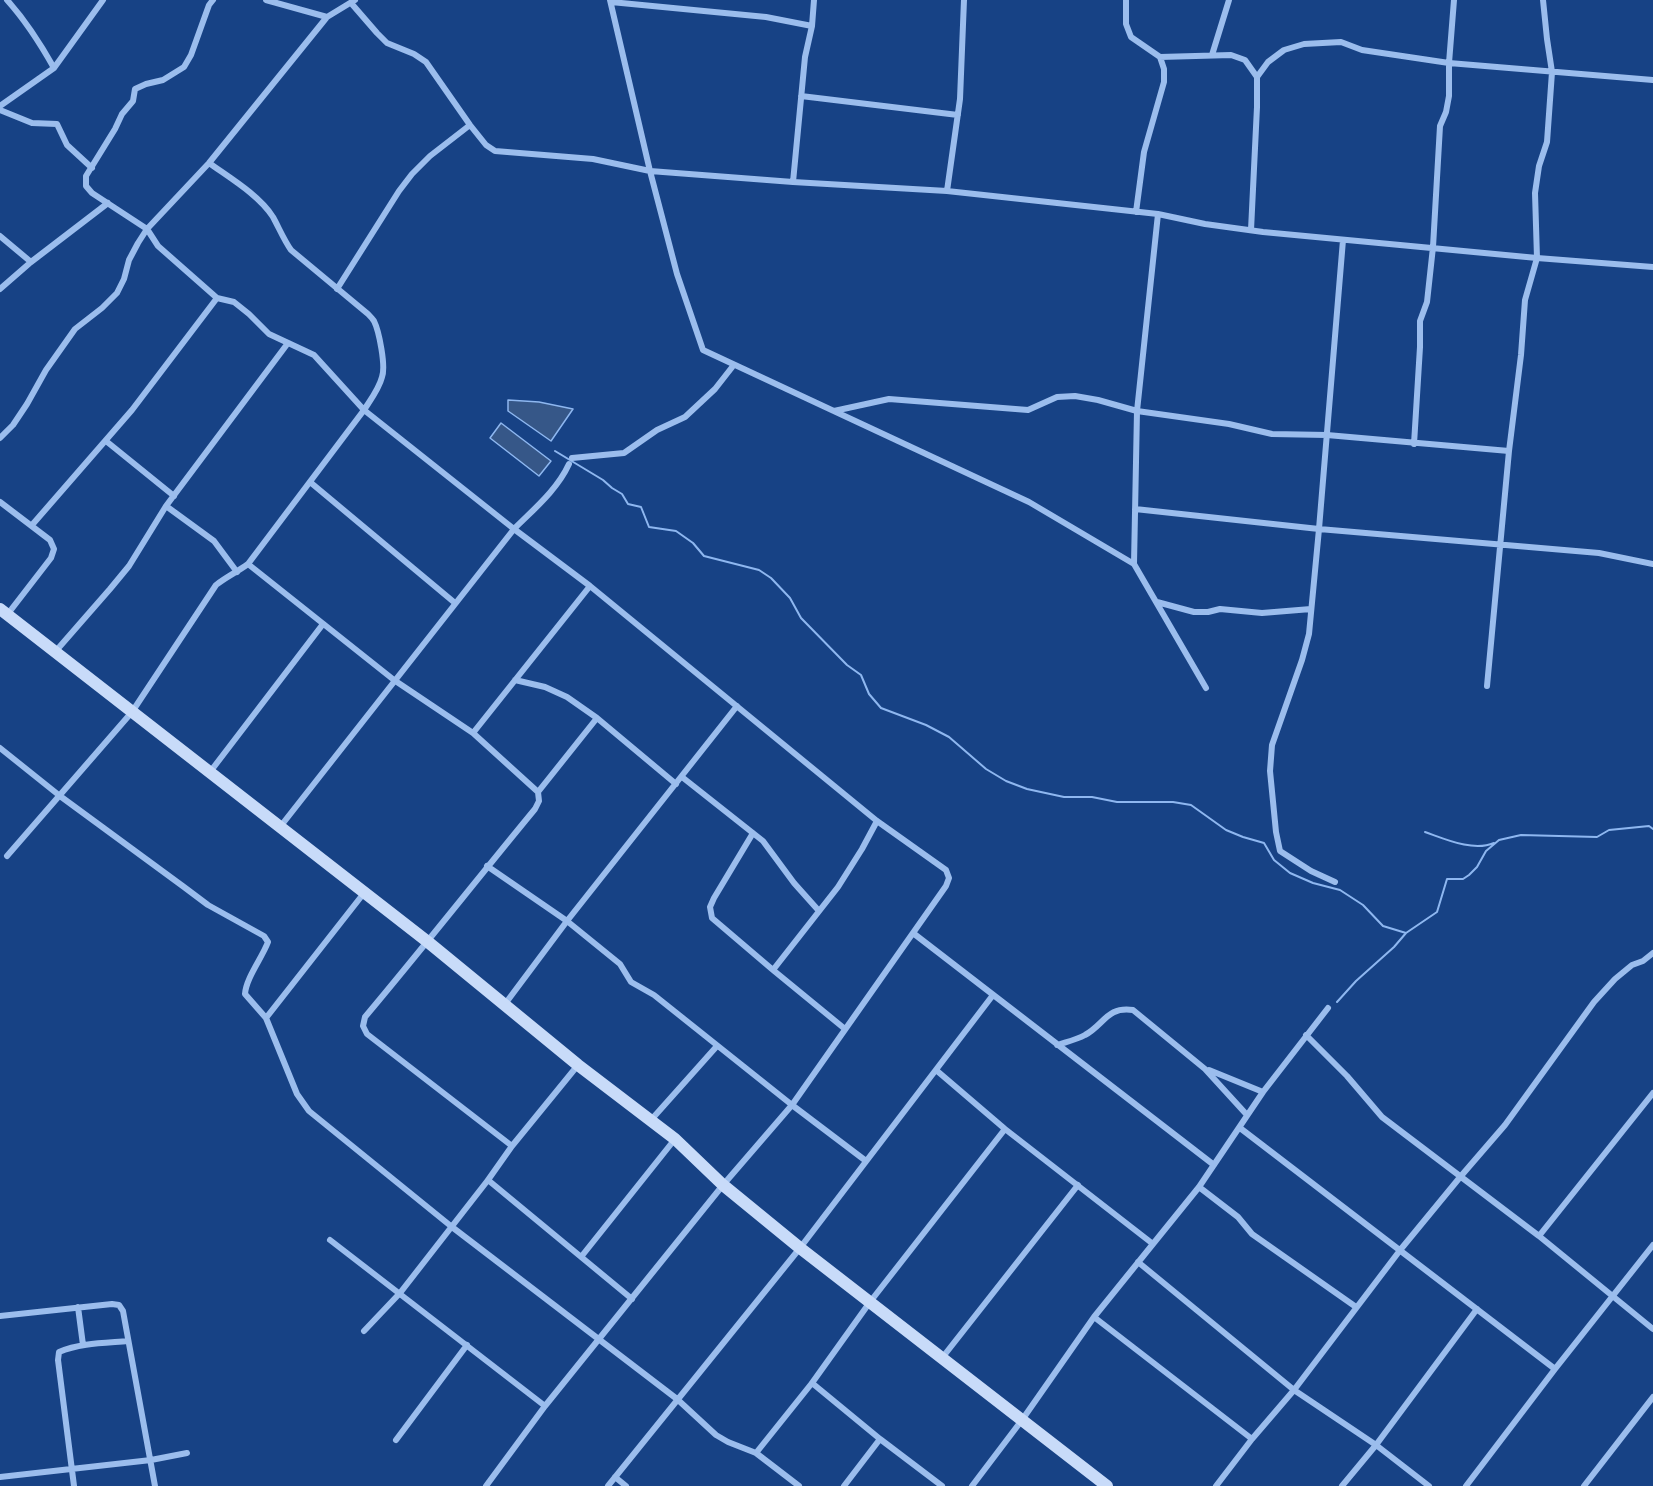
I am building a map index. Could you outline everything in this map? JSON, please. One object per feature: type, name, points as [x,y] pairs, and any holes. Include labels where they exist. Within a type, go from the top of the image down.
[{"type":"street","points":[[7,0],[38,39],[54,68]]},
{"type":"street","points":[[92,168],[67,145],[57,124],[32,123],[0,108],[54,68],[103,0]]},
{"type":"street","points":[[213,0],[184,67],[163,80],[135,89],[133,101],[122,114],[86,176],[86,186],[92,193],[147,229],[158,246],[217,298],[234,302],[269,334],[314,355],[364,410],[590,586],[878,821],[946,870],[949,878],[946,886],[792,1105],[723,1185],[545,1406],[486,1486]]},
{"type":"street","points":[[266,0],[327,17]]},
{"type":"street","points":[[662,7],[668,0]]},
{"type":"street","points":[[793,182],[805,57],[812,26],[814,0]]},
{"type":"street","points":[[947,190],[960,99],[964,0]]},
{"type":"street","points":[[1126,0],[1126,24],[1131,37],[1160,57],[1231,55],[1245,60],[1257,77],[1251,230]]},
{"type":"street","points":[[1212,55],[1228,0]]},
{"type":"street","points":[[1414,444],[1420,321],[1427,302],[1433,247],[1440,126],[1449,96],[1454,0]]},
{"type":"street","points":[[1487,686],[1525,300],[1537,258],[1534,193],[1539,166],[1547,142],[1552,72],[1543,0]]},
{"type":"street","points":[[0,438],[13,425],[46,370],[75,329],[117,293],[129,260],[147,229],[209,164],[327,17],[353,1],[387,43],[414,54],[426,62],[470,125],[486,145],[495,151],[593,159],[650,171],[793,182],[947,190],[1158,214],[1205,224],[1251,230],[1653,267]]},
{"type":"street","points":[[812,26],[766,17],[610,1],[677,274],[703,350],[1029,502],[1134,564],[1206,688]]},
{"type":"street","points":[[1257,77],[1268,62],[1284,50],[1304,44],[1341,42],[1362,50],[1449,63],[1653,80]]},
{"type":"street","points":[[1136,212],[1144,152],[1164,81],[1164,69],[1160,57]]},
{"type":"street","points":[[801,96],[958,115]]},
{"type":"street","points":[[337,289],[412,174],[430,156],[470,125]]},
{"type":"street","points":[[7,856],[132,712],[216,585],[248,564],[364,410],[383,375],[384,362],[375,322],[291,250],[272,216],[263,205],[240,184],[209,164]]},
{"type":"street","points":[[0,289],[31,262],[108,203]]},
{"type":"street","points":[[1134,564],[1137,411],[1158,214]]},
{"type":"street","points":[[0,236],[31,262]]},
{"type":"street","points":[[1335,882],[1311,871],[1280,851],[1270,771],[1272,745],[1309,634],[1320,529],[1343,240]]},
{"type":"street","points":[[32,525],[132,410],[217,298]]},
{"type":"street","points":[[55,652],[129,566],[166,506],[288,343]]},
{"type":"street","points":[[280,827],[514,529],[540,504],[563,476],[570,461],[624,453],[657,430],[685,417],[715,389],[734,366]]},
{"type":"street","points":[[833,411],[889,399],[1028,410],[1057,397],[1075,396],[1137,411],[1229,424],[1272,434],[1327,435],[1509,451]]},
{"type":"street","points":[[106,441],[174,496]]},
{"type":"street","points":[[310,482],[455,603]]},
{"type":"street","points":[[0,502],[50,540],[54,549],[51,558],[3,612],[428,942],[578,1065],[675,1139],[723,1185],[800,1248],[1107,1486]]},
{"type":"street","points":[[166,506],[214,541],[237,572]]},
{"type":"street","points":[[1135,509],[1320,529],[1599,553],[1653,564]]},
{"type":"street","points":[[248,564],[394,680],[473,733],[538,792],[539,801],[535,809],[365,1017],[363,1026],[367,1034],[512,1146]]},
{"type":"street","points":[[473,733],[590,586]]},
{"type":"street","points":[[1157,602],[1194,612],[1220,609],[1262,614],[1311,609]]},
{"type":"street","points":[[210,772],[323,624]]},
{"type":"street","points":[[514,680],[545,687],[567,697],[597,718],[676,784]]},
{"type":"street","points":[[505,1004],[567,921],[737,706]]},
{"type":"street","points":[[538,792],[597,718]]},
{"type":"street","points":[[0,748],[60,796],[208,905],[264,936],[268,942],[245,994],[266,1018],[297,1094],[309,1110],[452,1227],[677,1399],[716,1435],[756,1453],[799,1486]]},
{"type":"street","points":[[682,777],[763,842],[819,911]]},
{"type":"street","points":[[773,970],[838,887],[878,821]]},
{"type":"street","points":[[753,833],[714,898],[710,908],[712,918],[845,1029]]},
{"type":"street","points":[[487,867],[567,921],[620,964],[631,982],[654,995],[866,1161]]},
{"type":"street","points":[[266,1018],[364,893]]},
{"type":"street","points":[[913,933],[1214,1165]]},
{"type":"street","points":[[1216,1486],[1294,1390],[1401,1249],[1505,1125],[1594,1002],[1615,979],[1632,965],[1643,961],[1653,953]]},
{"type":"street","points":[[608,1486],[800,1248],[993,995]]},
{"type":"street","points":[[1057,1045],[1085,1035],[1110,1014],[1121,1008],[1133,1010],[1205,1069],[1247,1115]]},
{"type":"street","points":[[972,1486],[1022,1420],[1094,1317],[1199,1187],[1263,1092],[1328,1008]]},
{"type":"street","points":[[1306,1035],[1347,1076],[1382,1117],[1539,1236],[1653,1329]]},
{"type":"street","points":[[651,1120],[717,1046]]},
{"type":"street","points":[[364,1331],[400,1293],[512,1146],[578,1065]]},
{"type":"street","points":[[1205,1069],[1263,1092]]},
{"type":"street","points":[[936,1070],[1005,1129],[1153,1244]]},
{"type":"street","points":[[1539,1236],[1653,1093]]},
{"type":"street","points":[[1240,1128],[1555,1369]]},
{"type":"street","points":[[756,1453],[1005,1129]]},
{"type":"street","points":[[581,1257],[675,1139]]},
{"type":"street","points":[[488,1180],[632,1299]]},
{"type":"street","points":[[942,1358],[1078,1185]]},
{"type":"street","points":[[1199,1187],[1238,1216],[1252,1234],[1356,1307]]},
{"type":"street","points":[[330,1240],[545,1406]]},
{"type":"street","points":[[1466,1486],[1653,1245]]},
{"type":"street","points":[[1138,1262],[1294,1390],[1376,1445],[1429,1486]]},
{"type":"street","points":[[0,1316],[119,1305],[123,1311],[155,1486]]},
{"type":"street","points":[[78,1307],[83,1345]]},
{"type":"street","points":[[1342,1486],[1376,1445],[1478,1308]]},
{"type":"street","points":[[1094,1317],[1252,1439]]},
{"type":"street","points":[[74,1486],[58,1360],[59,1352],[83,1345],[128,1341]]},
{"type":"street","points":[[396,1440],[467,1345]]},
{"type":"street","points":[[812,1383],[942,1486]]},
{"type":"street","points":[[1584,1486],[1653,1397]]},
{"type":"street","points":[[844,1486],[880,1439]]},
{"type":"street","points":[[0,1477],[151,1460],[188,1453]]},
{"type":"street","points":[[615,1477],[626,1486]]},
{"type":"water","points":[[508,400],[539,402],[573,409],[551,441],[508,411]]},
{"type":"water","points":[[501,423],[551,461],[539,476],[490,438]]},
{"type":"waterway","points":[[555,451],[603,480],[622,494],[628,504],[641,507],[649,527],[676,531],[693,543],[704,556],[759,570],[771,578],[790,598],[801,618],[847,665],[861,675],[869,694],[881,708],[926,725],[949,737],[986,769],[1006,781],[1027,789],[1064,797],[1092,797],[1117,802],[1173,802],[1191,805],[1226,830],[1264,843],[1274,860],[1290,873],[1313,883],[1340,890],[1363,905],[1383,926],[1406,933],[1437,912],[1447,879],[1463,879],[1469,875],[1477,867],[1486,851],[1499,840]]},
{"type":"waterway","points":[[1499,840],[1521,835],[1597,837],[1609,830],[1649,826],[1653,829]]},
{"type":"waterway","points":[[1425,832],[1468,845],[1494,843]]},
{"type":"waterway","points":[[1337,1002],[1406,933]]}]
